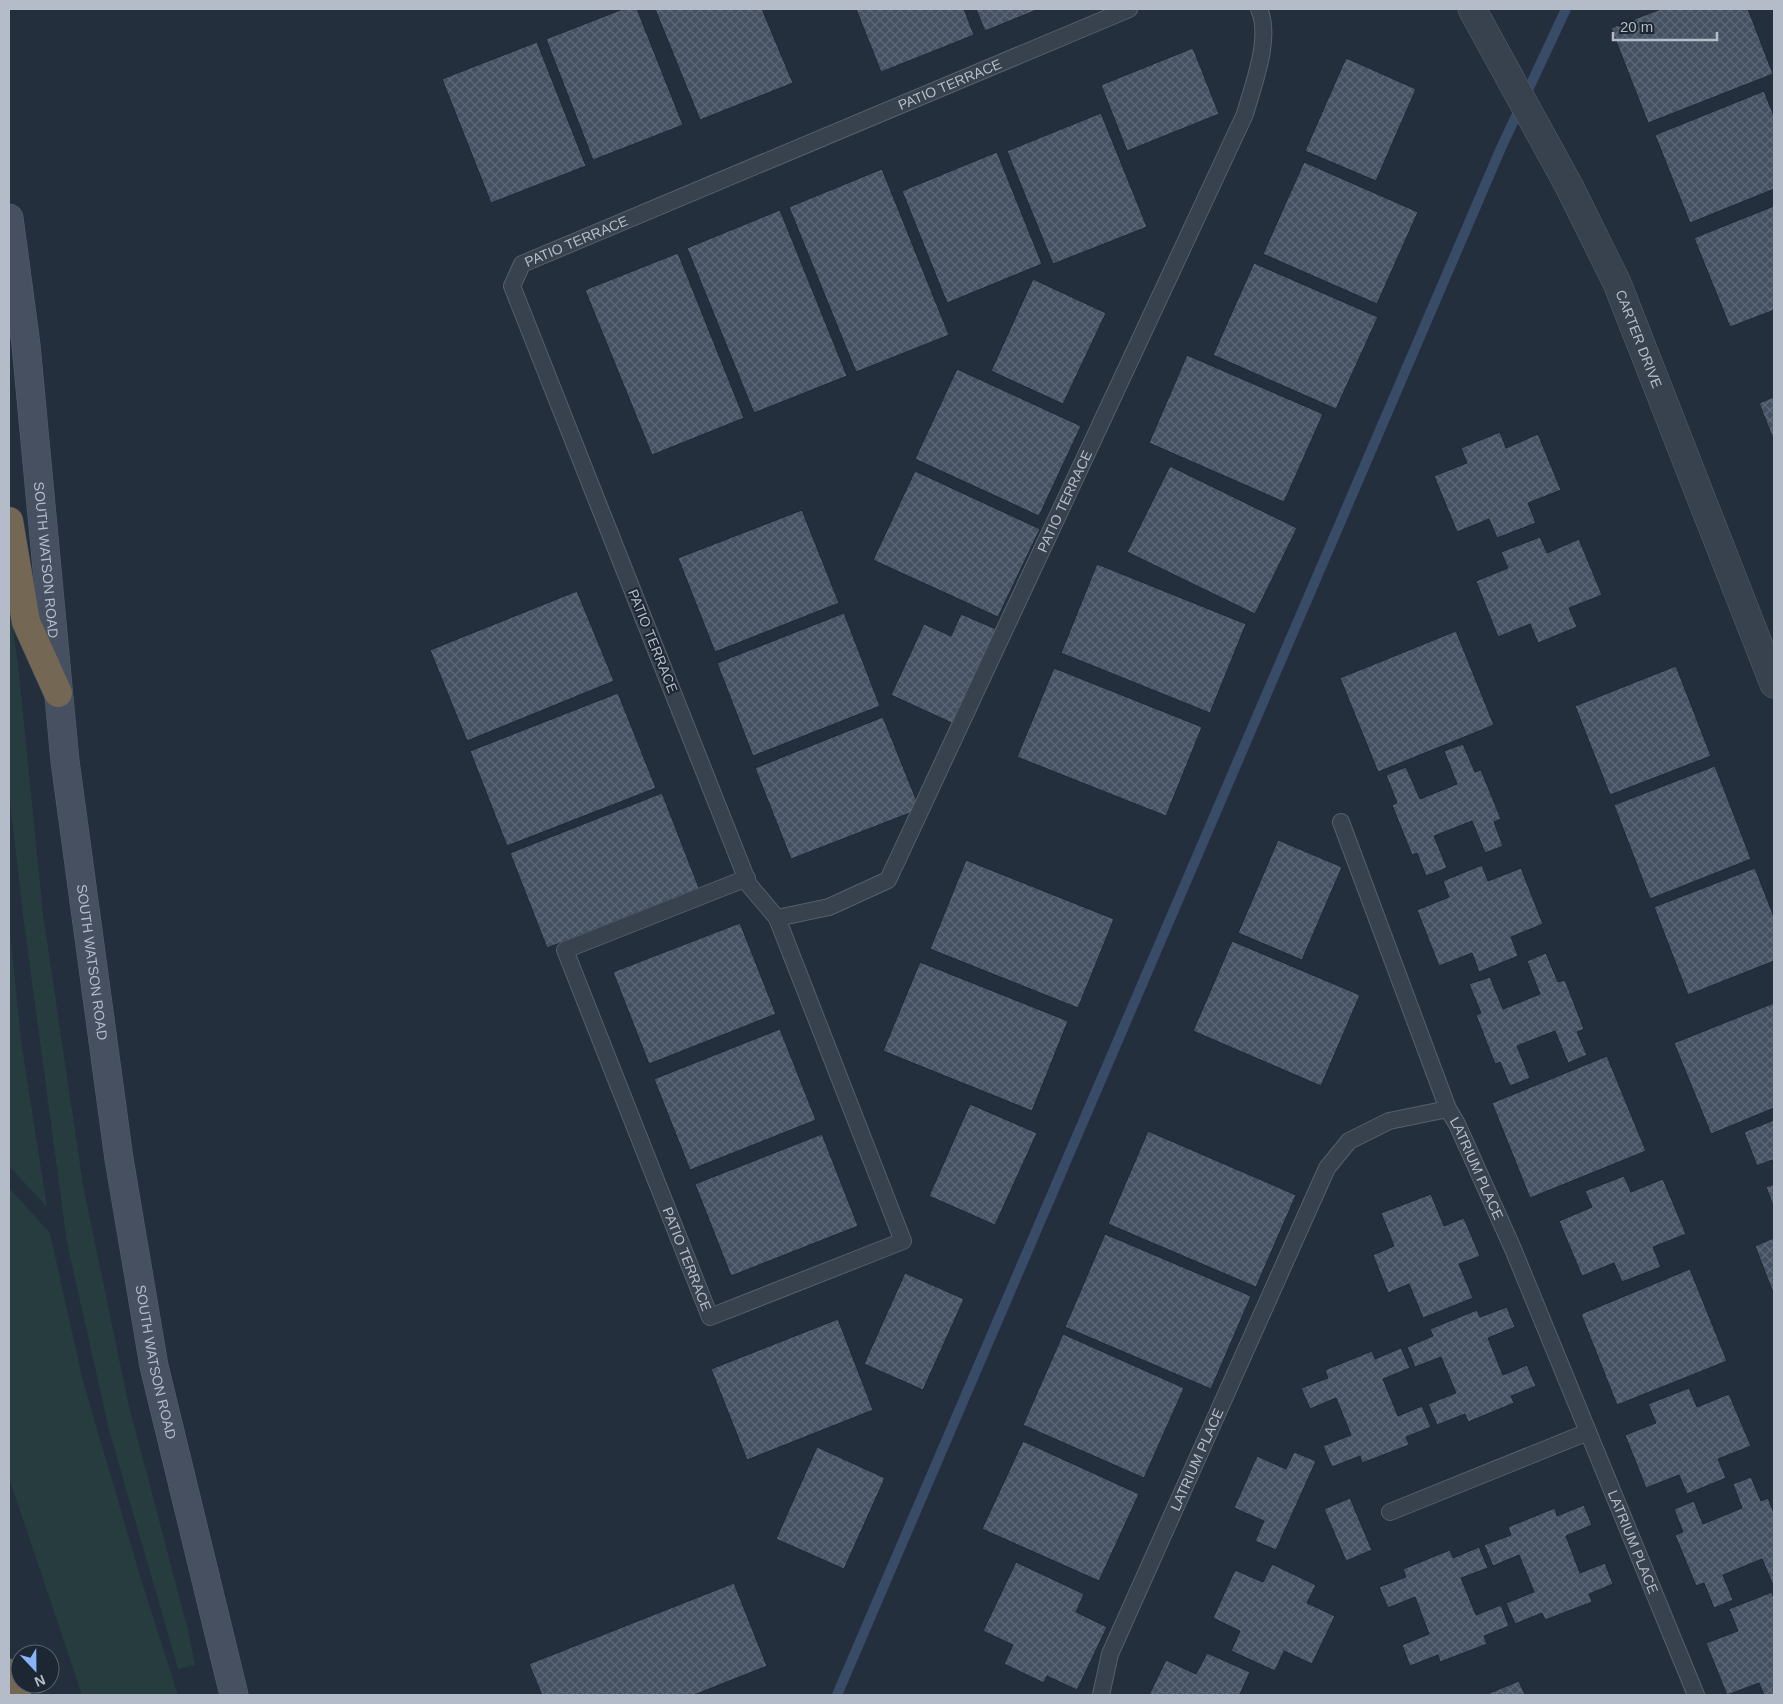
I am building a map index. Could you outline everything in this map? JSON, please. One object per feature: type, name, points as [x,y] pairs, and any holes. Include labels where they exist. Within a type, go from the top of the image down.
[{"type":"highway","points":[[9,521],[26,622],[58,693]]},
{"type":"highway","points":[[9,1672],[17,1695]]},
{"type":"main road","name":"SOUTH WATSON ROAD","points":[[9,218],[26,345],[65,762],[119,1159],[152,1356],[234,1695]]},
{"type":"street","name":"CARTER DRIVE","points":[[1472,9],[1556,162],[1618,283],[1774,684]]},
{"type":"lane","name":"PATIO TERRACE","points":[[747,878],[565,950],[710,1317],[903,1241],[777,918],[756,893],[747,878],[512,286],[522,264],[1130,9]]},
{"type":"lane","name":"PATIO TERRACE","points":[[777,918],[829,907],[888,880],[1245,114],[1262,49],[1263,18],[1259,9]]},
{"type":"lane","points":[[1341,822],[1448,1109]]},
{"type":"lane","name":"LATRIUM PLACE","points":[[1102,1695],[1110,1654],[1327,1168],[1349,1141],[1357,1137],[1390,1121],[1448,1109],[1457,1124],[1513,1249],[1696,1695]]},
{"type":"lane","points":[[1390,1512],[1588,1432]]},
{"type":"green space","points":[[9,600],[19,672],[43,914],[83,1185],[128,1402],[187,1626],[195,1665],[178,1669],[109,1430],[67,1243],[23,915],[9,792]]},
{"type":"green space","points":[[9,922],[21,1041],[47,1207],[9,1166]]},
{"type":"green space","points":[[9,1188],[50,1233],[83,1381],[141,1579],[178,1695],[82,1695],[9,1478]]},
{"type":"building","points":[[623,9],[637,9],[683,125],[593,160],[546,39]]},
{"type":"building","points":[[655,9],[762,9],[793,83],[700,120]]},
{"type":"building","points":[[856,9],[964,9],[974,35],[881,72]]},
{"type":"building","points":[[976,9],[1039,9],[985,31]]},
{"type":"building","points":[[1661,9],[1748,9],[1773,74],[1648,123],[1611,28]]},
{"type":"building","points":[[537,42],[586,166],[491,203],[442,79]]},
{"type":"building","points":[[1193,48],[1219,114],[1127,151],[1101,85]]},
{"type":"building","points":[[1346,58],[1416,89],[1376,181],[1305,151]]},
{"type":"building","points":[[1764,91],[1774,116],[1774,189],[1690,223],[1655,135]]},
{"type":"building","points":[[1101,113],[1147,227],[1053,264],[1007,151]]},
{"type":"building","points":[[997,152],[1042,264],[947,303],[902,191]]},
{"type":"building","points":[[1304,162],[1418,212],[1377,304],[1263,254]]},
{"type":"building","points":[[882,169],[949,335],[856,372],[789,207]]},
{"type":"building","points":[[1774,206],[1774,310],[1730,327],[1694,238]]},
{"type":"building","points":[[780,210],[847,376],[754,413],[687,248]]},
{"type":"building","points":[[678,253],[744,418],[652,455],[585,290]]},
{"type":"building","points":[[1254,263],[1378,317],[1336,409],[1213,355]]},
{"type":"building","points":[[1033,279],[1106,313],[1063,404],[991,371]]},
{"type":"building","points":[[1187,355],[1323,414],[1284,502],[1149,443]]},
{"type":"building","points":[[957,369],[1081,426],[1039,516],[915,459]]},
{"type":"building","points":[[1774,397],[1774,441],[1759,403]]},
{"type":"building","points":[[1500,432],[1506,448],[1538,434],[1561,490],[1528,503],[1536,523],[1497,538],[1489,519],[1457,532],[1434,476],[1467,463],[1461,448]]},
{"type":"building","points":[[1170,466],[1297,528],[1255,614],[1127,552]]},
{"type":"building","points":[[915,471],[1040,529],[998,617],[873,560]]},
{"type":"building","points":[[802,510],[839,603],[715,652],[678,558]]},
{"type":"building","points":[[1540,537],[1547,553],[1579,539],[1602,595],[1569,608],[1577,627],[1538,643],[1530,624],[1498,637],[1476,581],[1508,568],[1501,552]]},
{"type":"building","points":[[1097,564],[1246,624],[1210,713],[1061,653]]},
{"type":"building","points":[[577,591],[614,681],[467,741],[430,650]]},
{"type":"building","points":[[844,613],[880,706],[753,756],[717,663]]},
{"type":"building","points":[[961,614],[996,629],[952,723],[891,695],[924,624],[951,636]]},
{"type":"building","points":[[1456,631],[1494,725],[1378,772],[1340,678]]},
{"type":"building","points":[[1676,666],[1711,756],[1610,795],[1575,706]]},
{"type":"building","points":[[1054,668],[1202,727],[1166,816],[1017,757]]},
{"type":"building","points":[[618,693],[656,788],[507,846],[470,751]]},
{"type":"building","points":[[883,717],[920,809],[791,859],[755,768]]},
{"type":"building","points":[[1463,744],[1475,772],[1481,770],[1501,819],[1494,822],[1503,846],[1485,853],[1472,821],[1434,836],[1447,868],[1426,876],[1417,853],[1412,855],[1392,805],[1397,803],[1386,775],[1406,767],[1420,799],[1457,784],[1444,751]]},
{"type":"building","points":[[1715,766],[1751,859],[1650,899],[1614,805]]},
{"type":"building","points":[[662,793],[699,888],[547,948],[510,853]]},
{"type":"building","points":[[1278,840],[1342,867],[1302,960],[1238,933]]},
{"type":"building","points":[[966,860],[1114,919],[1078,1008],[930,949]]},
{"type":"building","points":[[1482,865],[1488,881],[1521,868],[1543,924],[1511,937],[1518,956],[1479,972],[1472,953],[1439,966],[1417,910],[1449,897],[1443,881]]},
{"type":"building","points":[[1755,868],[1774,917],[1774,961],[1688,995],[1654,907]]},
{"type":"building","points":[[740,923],[776,1014],[649,1064],[613,972]]},
{"type":"building","points":[[1232,941],[1360,995],[1321,1086],[1193,1031]]},
{"type":"building","points":[[1546,953],[1558,982],[1565,980],[1584,1029],[1577,1032],[1587,1055],[1568,1063],[1555,1031],[1517,1046],[1530,1078],[1510,1086],[1500,1062],[1495,1064],[1476,1015],[1481,1013],[1469,984],[1490,977],[1503,1009],[1540,994],[1527,961]]},
{"type":"building","points":[[920,962],[1068,1021],[1032,1111],[883,1051]]},
{"type":"building","points":[[1774,1003],[1774,1108],[1711,1134],[1674,1043]]},
{"type":"building","points":[[780,1029],[816,1120],[690,1170],[654,1079]]},
{"type":"building","points":[[1607,1056],[1646,1151],[1530,1198],[1492,1103]]},
{"type":"building","points":[[970,1104],[1037,1133],[995,1225],[929,1196]]},
{"type":"building","points":[[1774,1120],[1774,1165],[1772,1160],[1757,1166],[1744,1132]]},
{"type":"building","points":[[1148,1131],[1296,1195],[1256,1287],[1108,1224]]},
{"type":"building","points":[[822,1134],[858,1226],[731,1276],[695,1184]]},
{"type":"building","points":[[1624,1176],[1631,1192],[1663,1179],[1686,1234],[1653,1247],[1661,1267],[1622,1282],[1614,1263],[1582,1276],[1559,1221],[1592,1207],[1585,1191]]},
{"type":"building","points":[[1774,1184],[1774,1208],[1766,1187]]},
{"type":"building","points":[[1431,1194],[1444,1226],[1464,1218],[1480,1256],[1459,1264],[1473,1298],[1423,1318],[1409,1284],[1388,1293],[1373,1255],[1394,1246],[1381,1213]]},
{"type":"building","points":[[1105,1234],[1251,1296],[1211,1389],[1065,1327]]},
{"type":"building","points":[[1774,1238],[1774,1295],[1755,1246]]},
{"type":"building","points":[[1690,1269],[1727,1361],[1617,1405],[1581,1314]]},
{"type":"building","points":[[905,1273],[964,1299],[923,1390],[864,1364]]},
{"type":"building","points":[[1507,1307],[1515,1327],[1488,1338],[1503,1375],[1527,1365],[1536,1386],[1511,1396],[1514,1403],[1468,1422],[1465,1414],[1437,1425],[1428,1404],[1456,1393],[1441,1357],[1415,1367],[1407,1347],[1433,1336],[1430,1329],[1477,1310],[1480,1317]]},
{"type":"building","points":[[838,1319],[873,1410],[747,1460],[711,1369]]},
{"type":"building","points":[[1063,1334],[1184,1388],[1144,1478],[1023,1425]]},
{"type":"building","points":[[1401,1348],[1410,1368],[1383,1379],[1398,1416],[1422,1406],[1431,1427],[1406,1437],[1409,1445],[1362,1463],[1360,1456],[1332,1467],[1323,1446],[1351,1435],[1336,1398],[1310,1409],[1301,1388],[1328,1378],[1325,1370],[1372,1351],[1375,1359]]},
{"type":"building","points":[[1689,1388],[1697,1407],[1729,1394],[1751,1446],[1718,1459],[1726,1478],[1687,1494],[1679,1475],[1646,1488],[1625,1435],[1656,1423],[1648,1404]]},
{"type":"building","points":[[1023,1441],[1139,1494],[1099,1581],[982,1529]]},
{"type":"building","points":[[817,1447],[885,1478],[844,1569],[776,1539]]},
{"type":"building","points":[[1294,1452],[1316,1461],[1276,1550],[1255,1541],[1264,1521],[1234,1508],[1257,1456],[1286,1469]]},
{"type":"building","points":[[1751,1477],[1761,1501],[1768,1498],[1774,1513],[1774,1584],[1762,1559],[1723,1575],[1733,1600],[1714,1608],[1704,1583],[1696,1586],[1675,1535],[1683,1532],[1674,1509],[1694,1501],[1703,1524],[1742,1508],[1733,1484]]},
{"type":"building","points":[[1350,1498],[1372,1550],[1346,1561],[1324,1509]]},
{"type":"building","points":[[1584,1505],[1592,1525],[1566,1536],[1580,1573],[1605,1563],[1613,1584],[1589,1594],[1592,1602],[1545,1620],[1542,1613],[1515,1624],[1506,1603],[1534,1592],[1519,1555],[1493,1566],[1484,1545],[1511,1535],[1508,1527],[1555,1508],[1557,1516]]},
{"type":"building","points":[[1479,1547],[1488,1568],[1461,1578],[1476,1615],[1501,1605],[1509,1626],[1484,1636],[1487,1644],[1440,1662],[1438,1655],[1410,1666],[1402,1645],[1429,1634],[1415,1597],[1388,1608],[1379,1587],[1406,1577],[1403,1569],[1450,1550],[1453,1558]]},
{"type":"building","points":[[1016,1562],[1084,1594],[1076,1612],[1107,1627],[1077,1690],[1047,1676],[1044,1683],[1004,1664],[1013,1645],[983,1631]]},
{"type":"building","points":[[1272,1564],[1316,1585],[1307,1603],[1335,1616],[1312,1664],[1284,1651],[1275,1671],[1231,1651],[1240,1631],[1213,1618],[1235,1570],[1263,1582]]},
{"type":"building","points":[[734,1583],[767,1666],[694,1695],[542,1695],[529,1664]]},
{"type":"building","points":[[1772,1592],[1774,1599],[1774,1695],[1764,1695],[1759,1683],[1727,1695],[1706,1643],[1738,1631],[1729,1609]]},
{"type":"building","points":[[1207,1653],[1250,1672],[1240,1694],[1242,1695],[1149,1695],[1166,1660],[1196,1674]]},
{"type":"building","points":[[1519,1681],[1525,1695],[1485,1695]]},
{"type":"waterway","points":[[837,1695],[1501,148],[1566,9]]}]
